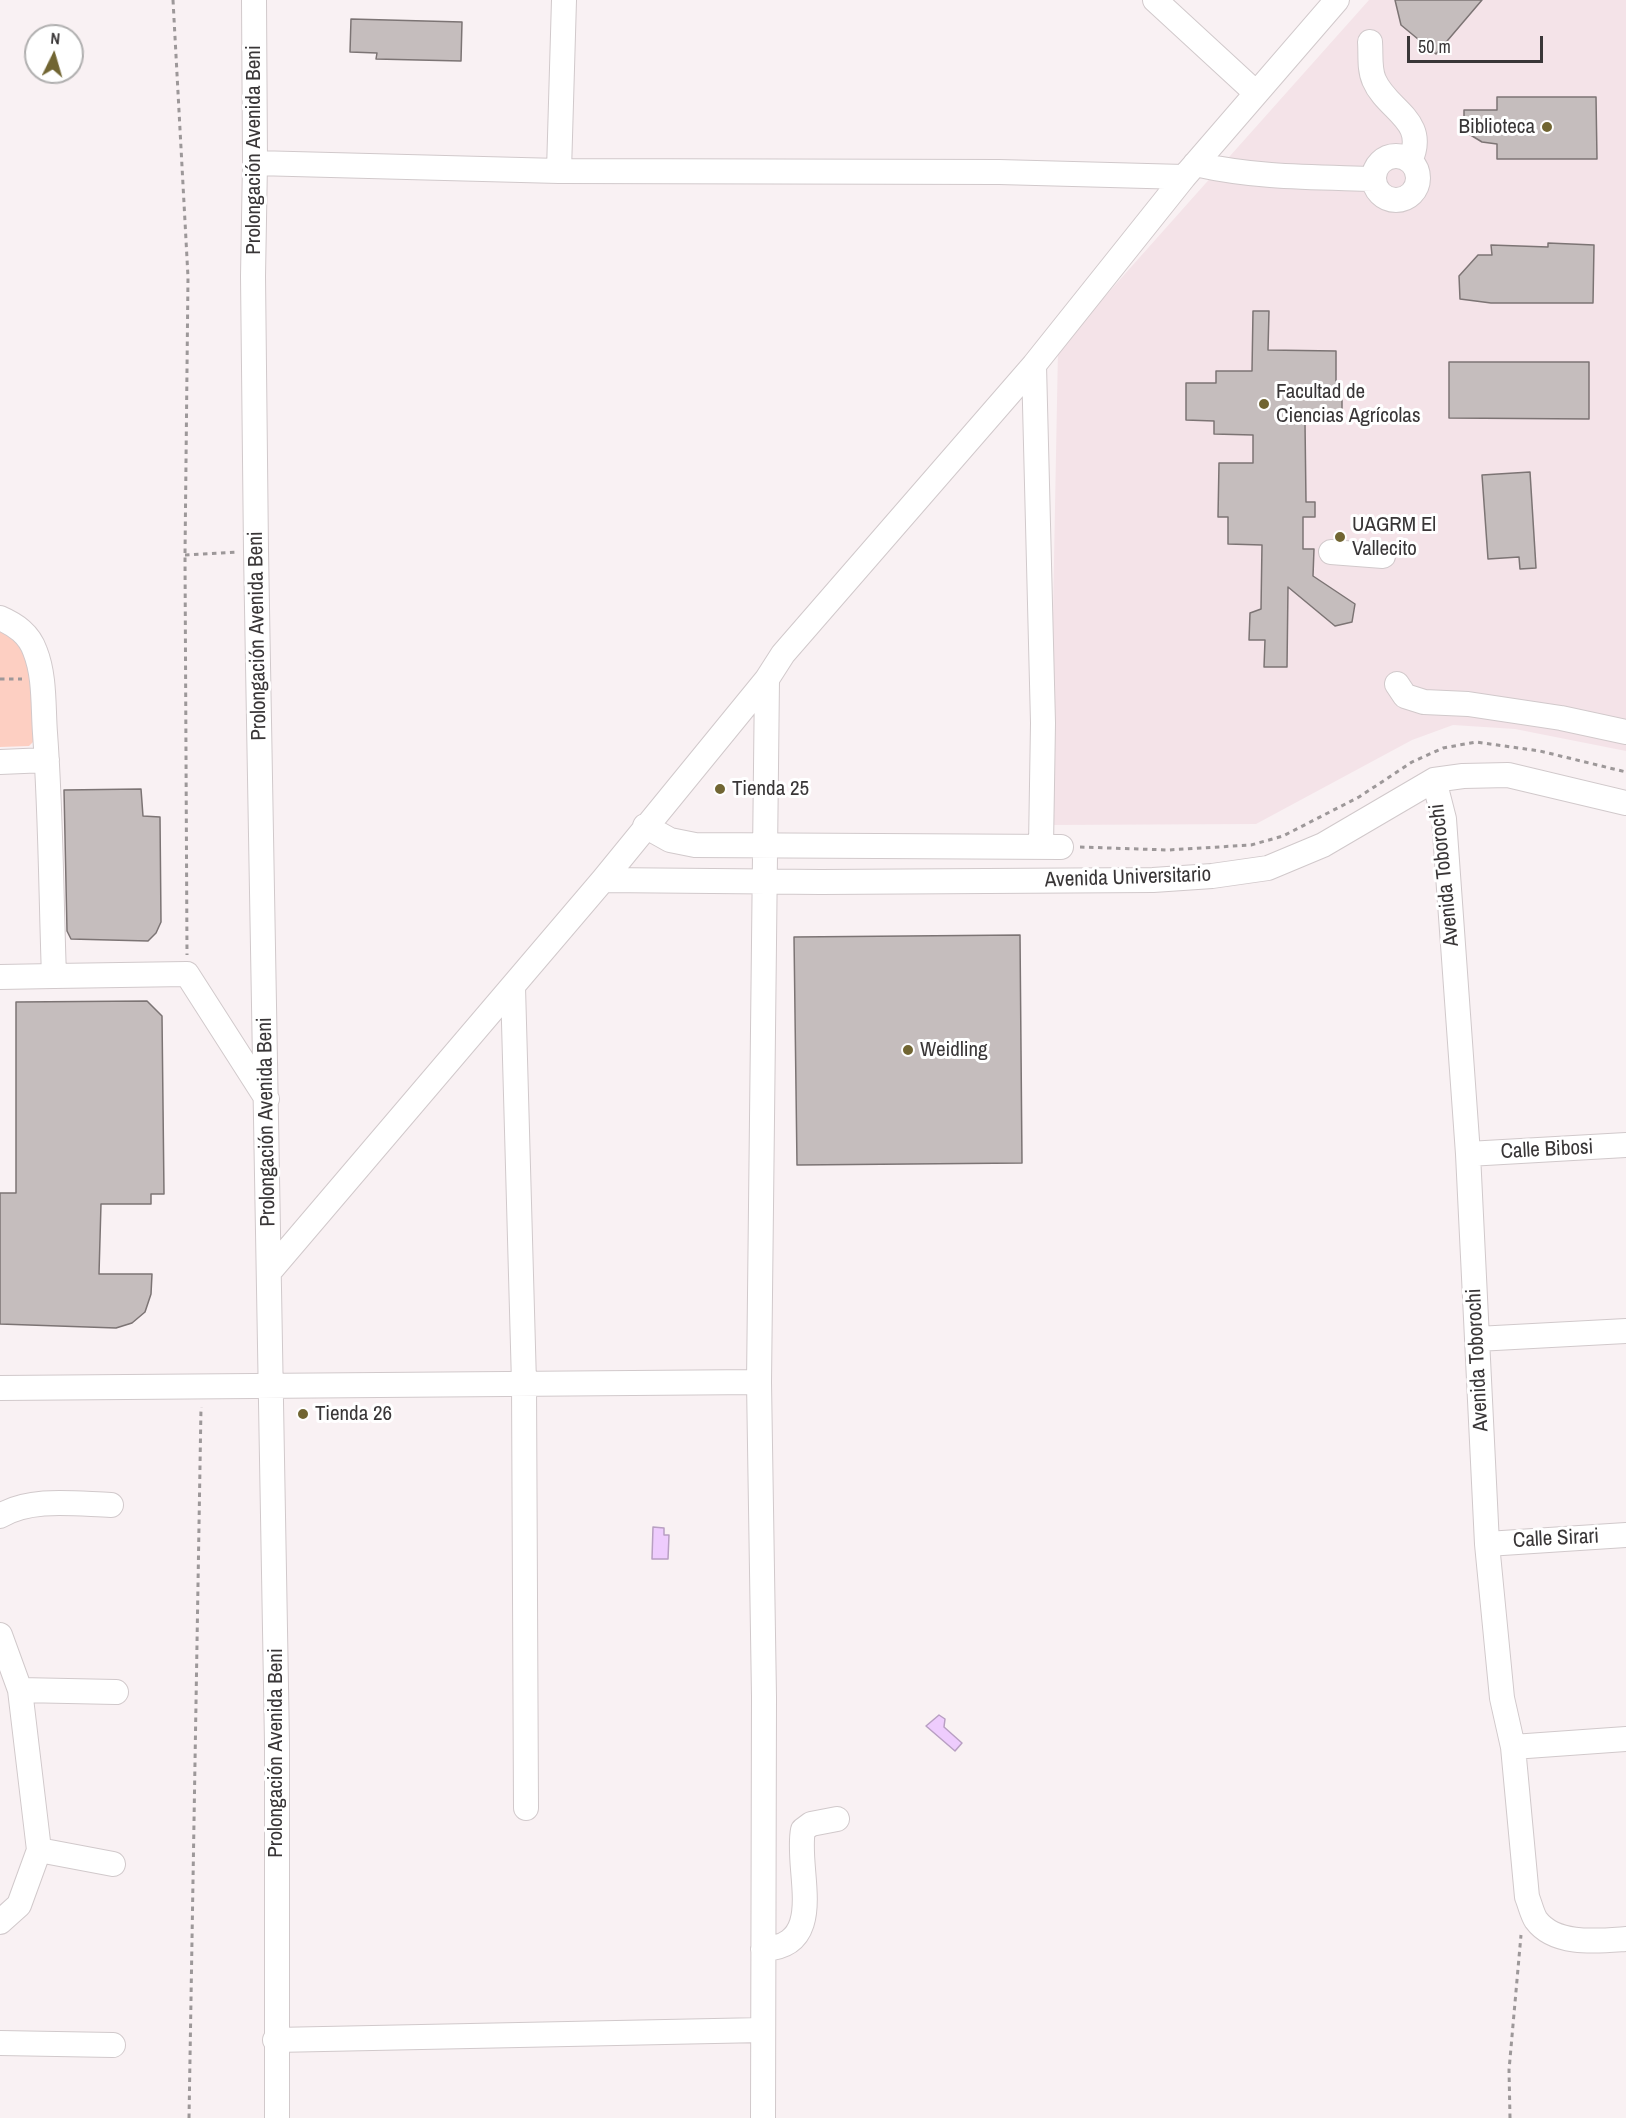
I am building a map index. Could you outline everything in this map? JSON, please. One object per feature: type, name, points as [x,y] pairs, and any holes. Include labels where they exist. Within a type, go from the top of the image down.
[{"type":"street","name":"Prolongación Avenida Beni","points":[[254,0],[253,276],[256,551],[278,1742],[275,2040],[277,2118]]},
{"type":"street","points":[[559,171],[564,0]]},
{"type":"street","points":[[1155,0],[1256,93]]},
{"type":"street","points":[[270,1271],[603,880],[767,679],[783,654],[1034,365],[1190,170],[1337,0]]},
{"type":"street","points":[[1370,42],[1374,81],[1389,102],[1407,117],[1412,129],[1416,147],[1410,161]]},
{"type":"street","points":[[1397,155],[1410,161],[1418,173],[1416,187],[1406,197],[1399,200],[1385,197],[1375,186],[1375,171],[1383,160],[1397,155]]},
{"type":"street","points":[[255,163],[559,171],[1190,170],[1262,176],[1374,179]]},
{"type":"street","points":[[645,826],[670,840],[695,845],[764,847],[1051,846],[1043,723],[1034,365]]},
{"type":"street","points":[[1331,552],[1383,556]]},
{"type":"street","points":[[0,618],[19,628],[37,655],[42,679],[54,976]]},
{"type":"street","points":[[763,2118],[764,1697],[759,1382],[767,679]]},
{"type":"street","points":[[1396,684],[1405,696],[1424,702],[1468,704],[1626,732]]},
{"type":"street","points":[[0,762],[47,760]]},
{"type":"street","name":"Avenida Universitario","points":[[603,880],[765,882],[1153,880],[1212,876],[1268,868],[1323,844],[1434,780],[1463,776],[1508,775],[1626,803]]},
{"type":"street","name":"Avenida Toborochi","points":[[1434,780],[1444,819],[1468,1154],[1487,1544],[1503,1698],[1513,1747],[1527,1898],[1536,1919],[1549,1931],[1584,1942],[1626,1939]]},
{"type":"street","points":[[0,977],[187,974],[267,1099]]},
{"type":"street","points":[[513,987],[524,1383],[526,1808]]},
{"type":"street","name":"Calle Bibosi","points":[[1468,1154],[1626,1145]]},
{"type":"street","points":[[1477,1339],[1626,1331]]},
{"type":"street","points":[[0,1388],[270,1388],[524,1383],[759,1382]]},
{"type":"street","points":[[0,1516],[13,1508],[57,1504],[111,1505]]},
{"type":"street","name":"Calle Sirari","points":[[1487,1544],[1626,1535]]},
{"type":"street","points":[[0,1635],[20,1690],[39,1850],[20,1905],[0,1922]]},
{"type":"street","points":[[20,1690],[116,1692]]},
{"type":"street","points":[[1513,1747],[1626,1740]]},
{"type":"street","points":[[763,1949],[777,1948],[787,1943],[803,1922],[803,1830],[811,1824],[837,1819]]},
{"type":"street","points":[[39,1850],[113,1864]]},
{"type":"street","points":[[275,2040],[763,2030]]},
{"type":"street","points":[[0,2043],[113,2045]]},
{"type":"path","points":[[173,0],[188,277],[185,555],[187,974]]},
{"type":"path","points":[[185,555],[256,551]]},
{"type":"path","points":[[1051,846],[1168,850],[1251,845],[1283,836],[1359,797],[1412,762],[1443,748],[1476,742],[1540,751],[1626,772]]},
{"type":"path","points":[[189,2118],[201,1387]]},
{"type":"path","points":[[1510,2118],[1509,2070],[1521,1931]]},
{"type":"shaded area","name":"UAGRM El Vallecito","points":[[1369,0],[1626,0],[1626,751],[1515,729],[1453,725],[1412,740],[1256,824],[1049,825],[1058,349]]},
{"type":"shaded area","points":[[0,626],[27,653],[37,738],[29,746],[0,747]]},
{"type":"shaded area","points":[[653,1527],[664,1528],[664,1535],[669,1535],[668,1559],[652,1559]]},
{"type":"shaded area","points":[[939,1715],[945,1719],[944,1727],[962,1743],[955,1751],[926,1726]]},
{"type":"building","points":[[1395,0],[1482,0],[1436,54],[1401,25]]},
{"type":"building","points":[[351,19],[462,22],[461,61],[376,59],[377,53],[350,52]]},
{"type":"building","name":"Biblioteca","points":[[1497,97],[1596,97],[1597,159],[1497,159],[1497,144],[1482,142],[1464,131],[1464,110],[1497,110]]},
{"type":"building","points":[[1548,243],[1594,245],[1593,303],[1491,303],[1460,299],[1459,276],[1478,255],[1492,255],[1491,245],[1548,247]]},
{"type":"building","points":[[1253,311],[1269,311],[1268,350],[1336,351],[1336,395],[1342,396],[1342,412],[1334,411],[1334,423],[1305,423],[1306,502],[1315,502],[1315,517],[1303,517],[1303,549],[1314,549],[1313,576],[1355,604],[1352,622],[1335,626],[1288,587],[1287,667],[1264,667],[1265,640],[1249,640],[1250,613],[1261,609],[1262,545],[1228,544],[1228,517],[1218,517],[1219,463],[1253,463],[1253,435],[1214,434],[1214,421],[1186,420],[1186,383],[1216,383],[1216,371],[1252,371]]},
{"type":"building","points":[[1449,362],[1589,362],[1589,419],[1449,418]]},
{"type":"building","points":[[1530,472],[1536,568],[1520,569],[1519,557],[1488,559],[1482,475]]},
{"type":"building","points":[[141,789],[143,816],[160,817],[161,922],[156,933],[148,941],[71,939],[67,931],[64,790]]},
{"type":"building","name":"Weidling","points":[[1020,935],[1022,1163],[797,1165],[794,937]]},
{"type":"building","points":[[147,1001],[162,1016],[164,1194],[151,1194],[151,1204],[101,1204],[99,1274],[152,1274],[151,1294],[145,1312],[132,1323],[116,1328],[0,1324],[0,1193],[16,1193],[16,1002]]},
{"type":"place","name":"Biblioteca","points":[[1547,127]]},
{"type":"place","name":"Facultad de Ciencias Agrícolas","points":[[1264,404]]},
{"type":"place","name":"UAGRM El Vallecito","points":[[1340,537]]},
{"type":"place","name":"Tienda 25","points":[[720,789]]},
{"type":"place","name":"Weidling","points":[[908,1050]]},
{"type":"place","name":"Tienda 26","points":[[303,1414]]}]
